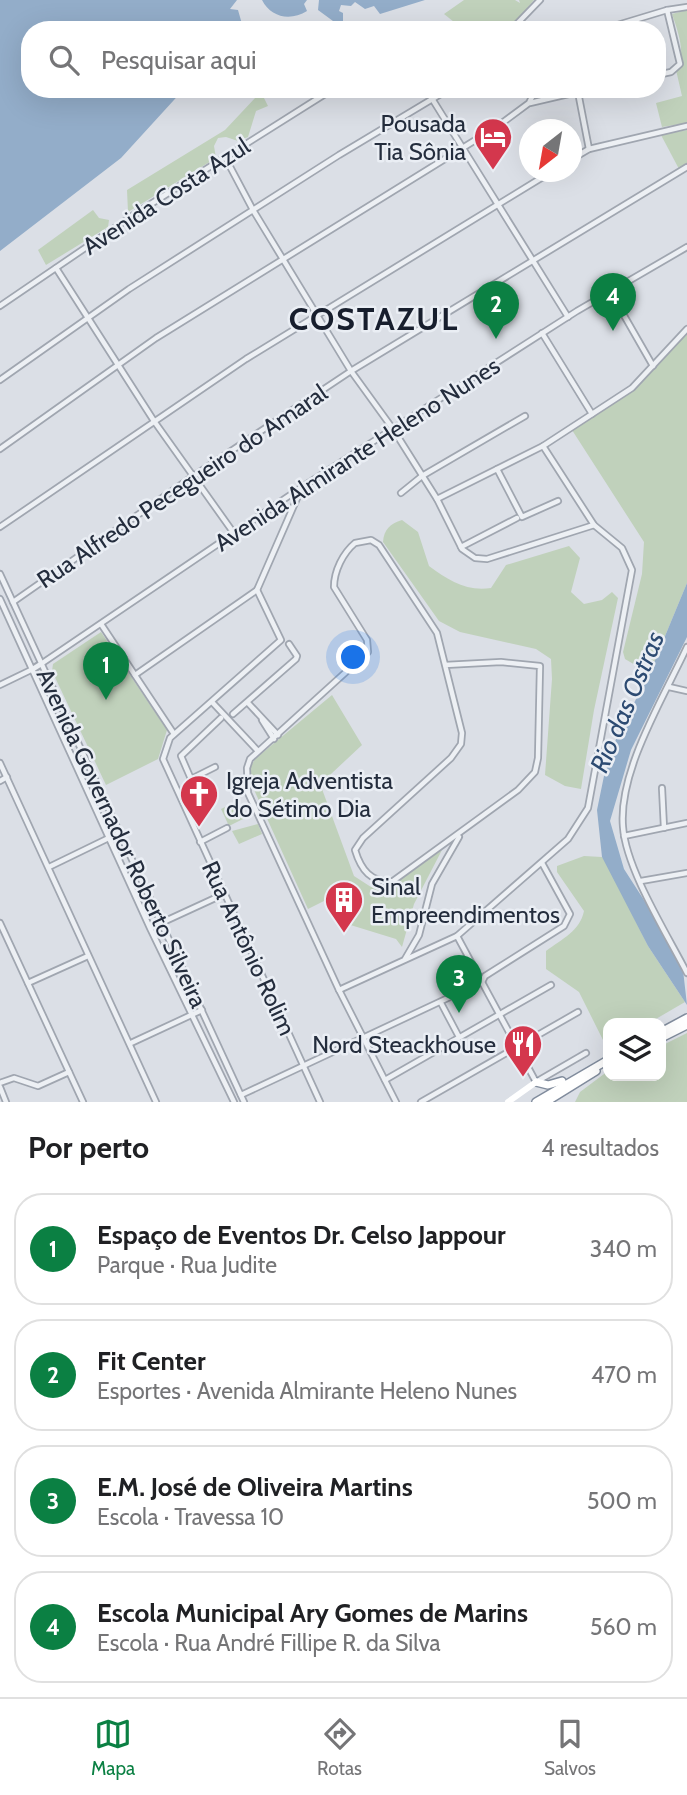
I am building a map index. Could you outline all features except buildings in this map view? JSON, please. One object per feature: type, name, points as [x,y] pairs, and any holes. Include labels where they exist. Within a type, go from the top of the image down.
[{"type":"highway","points":[[666,1030],[686,1022]]},
{"type":"highway","points":[[666,1035],[686,1022]]},
{"type":"highway","points":[[536,1102],[603,1062]]},
{"type":"highway","points":[[546,1102],[603,1068]]},
{"type":"highway","points":[[536,1082],[542,1085],[558,1083],[582,1073]]},
{"type":"main road","points":[[508,1102],[536,1082]]},
{"type":"street","points":[[520,21],[540,0]]},
{"type":"street","points":[[666,73],[680,64],[669,9],[670,0]]},
{"type":"street","points":[[630,21],[669,9],[687,7]]},
{"type":"street","name":"Avenida Costa Azul","points":[[0,306],[168,192],[226,159],[319,98]]},
{"type":"street","points":[[431,98],[568,317]]},
{"type":"street","points":[[0,380],[129,289],[339,155],[437,98]]},
{"type":"street","points":[[529,103],[532,98]]},
{"type":"street","points":[[0,449],[156,338],[282,257],[462,148],[529,103],[551,98]]},
{"type":"street","points":[[579,98],[590,149]]},
{"type":"street","points":[[582,153],[590,149],[687,126]]},
{"type":"street","points":[[226,159],[253,210],[351,371],[393,429],[437,499],[461,548],[475,558],[487,559],[594,525]]},
{"type":"street","name":"Rua Alfredo Pecegueiro do Amaral","points":[[13,602],[192,477],[351,371],[687,167]]},
{"type":"street","points":[[0,527],[154,421],[317,315],[534,182]]},
{"type":"street","name":"Avenida Almirante Heleno Nunes","points":[[33,669],[302,487],[542,333],[687,247]]},
{"type":"street","points":[[56,268],[154,421],[233,533]]},
{"type":"street","points":[[610,291],[653,366]]},
{"type":"street","points":[[437,499],[543,446],[632,388],[687,328]]},
{"type":"street","points":[[542,333],[592,414]]},
{"type":"street","points":[[401,493],[422,476],[525,416]]},
{"type":"street","points":[[339,990],[457,936],[542,863],[580,825],[592,796],[632,570],[622,548],[594,525],[543,446]]},
{"type":"street","points":[[496,469],[522,517],[558,501]]},
{"type":"street","points":[[135,675],[257,590],[302,487]]},
{"type":"street","points":[[461,548],[517,518]]},
{"type":"street","points":[[396,1102],[339,990],[248,793],[247,768],[250,759],[258,751],[368,652],[367,640],[334,587],[340,563],[355,543],[371,540],[379,545],[437,633],[461,733],[457,752],[363,838],[355,850],[367,875],[381,882],[393,881],[518,790],[535,772],[541,668],[536,664],[501,662],[445,664]]},
{"type":"street","name":"Avenida Governador Roberto Silveira","points":[[0,574],[244,1102]]},
{"type":"street","points":[[102,624],[174,734],[281,640],[257,590]]},
{"type":"street","name":"Avenida Governador Roberto Silveira","points":[[0,599],[111,837],[150,928],[234,1102]]},
{"type":"street","points":[[233,714],[296,659],[298,656],[289,644]]},
{"type":"street","points":[[687,647],[629,779],[624,800],[624,836],[641,881],[687,973]]},
{"type":"street","points":[[0,685],[33,669]]},
{"type":"street","points":[[669,687],[687,691]]},
{"type":"street","points":[[212,702],[258,751]]},
{"type":"street","points":[[247,703],[276,737]]},
{"type":"street","points":[[202,803],[182,760],[182,752],[221,718]]},
{"type":"street","name":"Rua Antônio Rolim","points":[[174,734],[165,745],[163,759],[320,1102]]},
{"type":"street","points":[[0,763],[156,1102]]},
{"type":"street","points":[[191,779],[215,766]]},
{"type":"street","points":[[0,781],[7,777]]},
{"type":"street","points":[[662,788],[664,828]]},
{"type":"street","points":[[624,836],[687,823]]},
{"type":"street","points":[[200,842],[227,828]]},
{"type":"street","points":[[405,960],[419,935],[432,884],[462,832]]},
{"type":"street","points":[[49,867],[119,833]]},
{"type":"street","points":[[241,1095],[482,982],[485,976],[564,926],[570,914],[542,863]]},
{"type":"street","points":[[641,881],[687,873]]},
{"type":"street","points":[[161,923],[224,894]]},
{"type":"street","points":[[0,923],[83,1102]]},
{"type":"street","points":[[457,936],[536,1082],[586,1053]]},
{"type":"street","points":[[28,983],[88,956]]},
{"type":"street","points":[[386,1080],[551,985]]},
{"type":"street","points":[[441,1003],[459,1037]]},
{"type":"street","points":[[131,1044],[202,1010]]},
{"type":"street","points":[[421,1102],[578,1012]]},
{"type":"street","points":[[6,1102],[0,1085],[14,1078],[37,1086],[69,1072]]},
{"type":"green space","points":[[464,0],[515,0],[520,3],[519,0],[534,0],[516,21],[453,21],[444,14]]},
{"type":"green space","points":[[687,10],[687,123],[662,127],[656,103],[682,96],[676,70],[681,51],[672,14]]},
{"type":"green space","points":[[255,98],[264,98],[268,106],[256,111],[248,137],[238,141],[226,137],[218,138],[214,146],[216,158],[128,212],[127,190],[225,130]]},
{"type":"green space","points":[[687,130],[687,165],[679,169],[661,135]]},
{"type":"green space","points":[[93,210],[99,218],[109,220],[108,227],[46,265],[38,250]]},
{"type":"green space","points":[[687,332],[687,583],[651,670],[642,669],[625,659],[623,652],[642,574],[644,542],[572,430],[636,389]]},
{"type":"green space","points":[[402,520],[418,532],[429,566],[458,584],[491,588],[506,565],[569,546],[580,558],[571,592],[584,604],[602,600],[612,592],[618,598],[594,710],[581,789],[565,786],[545,775],[551,659],[536,649],[460,632],[439,621],[383,542],[388,528]]},
{"type":"green space","points":[[101,632],[167,730],[158,759],[106,785],[52,671],[53,664]]},
{"type":"green space","points":[[332,695],[362,745],[331,774],[322,789],[354,876],[371,887],[390,886],[442,850],[414,904],[402,947],[396,939],[344,923],[337,924],[324,901],[308,909],[251,783],[250,768],[255,759]]},
{"type":"green space","points":[[233,803],[249,816],[229,826],[221,809]]},
{"type":"green space","points":[[258,824],[262,834],[239,844],[232,831]]},
{"type":"green space","points":[[584,856],[602,857],[648,946],[685,1002],[658,1018],[603,1018],[603,1040],[579,992],[546,969],[546,951],[579,924],[584,911],[557,872],[557,866]]},
{"type":"green space","points":[[687,1033],[687,1102],[575,1102],[580,1092],[603,1075],[603,1081],[666,1081],[666,1044]]},
{"type":"water","points":[[0,0],[237,0],[230,9],[238,10],[241,21],[21,21],[21,98],[176,98],[121,158],[0,251]]},
{"type":"water","points":[[262,0],[307,0],[304,4],[307,11],[294,16],[282,16],[271,11]]},
{"type":"water","points":[[319,0],[425,0],[380,14],[374,6],[365,9],[355,2],[351,6],[341,5],[339,11],[343,13],[343,21],[333,21],[318,10]]},
{"type":"water","points":[[687,583],[687,637],[631,750],[610,821],[624,869],[651,911],[683,970],[687,1005],[648,946],[602,857],[597,810],[604,776],[617,736],[651,670]]},
{"type":"place","name":"Pousada Tia Sônia","points":[[493,171]]},
{"type":"place","name":"Escola Municipal Ary Gomes de Marins","points":[[613,331]]},
{"type":"place","name":"Fit Center","points":[[496,339]]},
{"type":"place","name":"Espaço de Eventos Dr. Celso Jappour","points":[[106,700]]},
{"type":"place","name":"Igreja Adventista do Sétimo Dia","points":[[199,828]]},
{"type":"place","name":"Sinal Empreendimentos","points":[[344,934]]},
{"type":"place","name":"E.M. José de Oliveira Martins","points":[[459,1013]]},
{"type":"place","name":"Nord Steackhouse","points":[[523,1078]]},
{"type":"district","name":"COSTAZUL","points":[[374,318]]},
{"type":"water label","name":"Rio das Ostras","points":[[627,702]]}]
